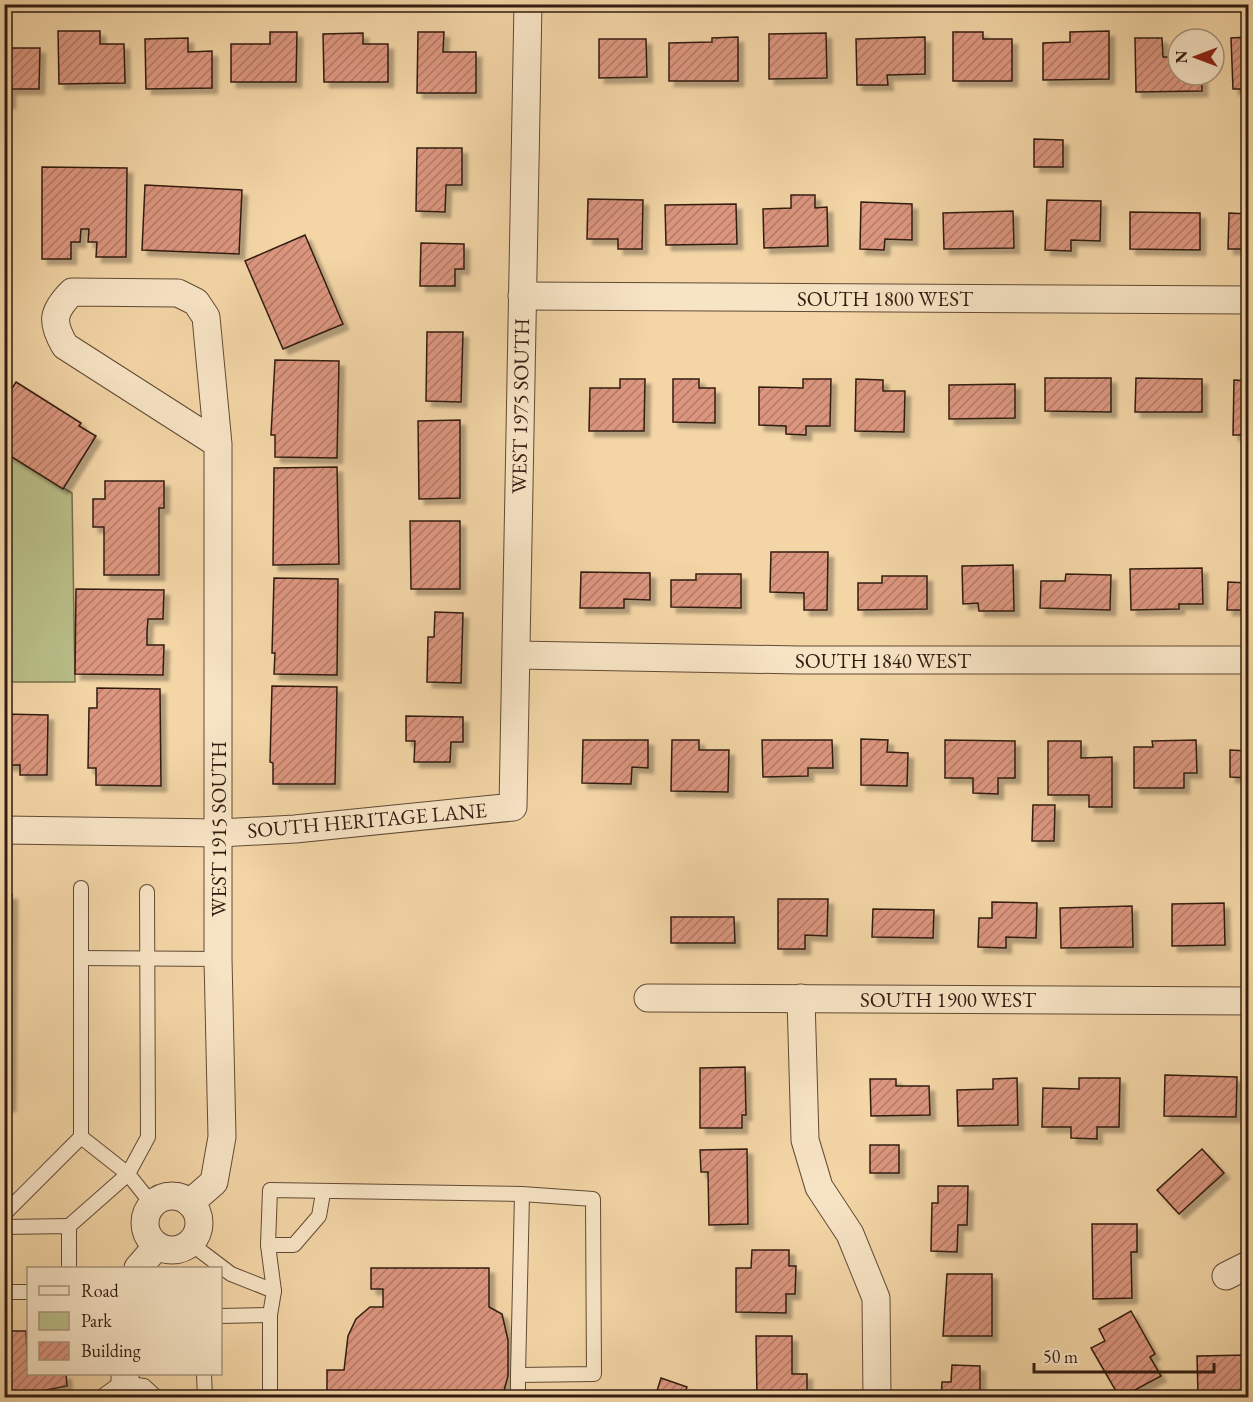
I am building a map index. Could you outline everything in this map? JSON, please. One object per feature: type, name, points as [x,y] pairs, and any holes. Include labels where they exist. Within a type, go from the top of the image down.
[{"type":"street","name":"WEST 1975 SOUTH","points":[[513,807],[528,4]]},
{"type":"street","name":"WEST 1915 SOUTH","points":[[190,1203],[214,1182],[222,1137],[218,959],[218,444],[206,317],[196,302],[178,293],[72,292],[59,305],[55,320],[56,330],[65,346],[218,444]]},
{"type":"street","name":"SOUTH 1800 WEST","points":[[522,296],[1248,300]]},
{"type":"street","name":"SOUTH 1840 WEST","points":[[517,655],[799,660],[1248,660]]},
{"type":"street","name":"SOUTH HERITAGE LANE","points":[[4,830],[219,833],[295,829],[513,807]]},
{"type":"street","name":"SOUTH 1900 WEST","points":[[648,998],[1248,1000]]},
{"type":"street","points":[[801,998],[805,1140],[819,1187],[850,1234],[876,1298],[877,1398]]},
{"type":"street","points":[[165,1196],[174,1196],[190,1203],[198,1218],[198,1228],[190,1243],[174,1250],[157,1246],[146,1232],[146,1214],[152,1204],[165,1196]]},
{"type":"street","points":[[140,1267],[157,1246]]},
{"type":"lane","points":[[4,1214],[81,1137],[81,888]]},
{"type":"lane","points":[[4,1227],[69,1226],[128,1174],[148,1137],[147,892]]},
{"type":"lane","points":[[81,958],[218,959]]},
{"type":"lane","points":[[81,1137],[128,1174],[152,1204]]},
{"type":"lane","points":[[270,1398],[270,1315],[274,1291],[268,1245],[270,1191],[522,1194],[593,1199],[594,1374],[518,1375]]},
{"type":"lane","points":[[268,1245],[294,1245],[319,1216],[323,1193]]},
{"type":"lane","points":[[518,1398],[522,1194]]},
{"type":"lane","points":[[69,1226],[69,1267]]},
{"type":"lane","points":[[190,1243],[222,1267]]},
{"type":"lane","points":[[222,1267],[231,1274],[274,1291]]},
{"type":"lane","points":[[4,1292],[27,1292]]},
{"type":"lane","points":[[222,1316],[270,1315]]},
{"type":"lane","points":[[204,1375],[205,1398]]},
{"type":"lane","points":[[100,1398],[121,1383],[144,1386],[157,1398]]},
{"type":"green space","points":[[4,452],[72,493],[75,682],[5,682]]},
{"type":"building","points":[[58,31],[100,31],[100,44],[124,44],[125,83],[59,84]]},
{"type":"building","points":[[1109,31],[1109,79],[1043,80],[1043,43],[1070,42],[1070,32]]},
{"type":"building","points":[[270,32],[297,32],[296,82],[231,82],[231,44],[270,44]]},
{"type":"building","points":[[418,32],[444,32],[443,52],[476,52],[476,93],[417,93]]},
{"type":"building","points":[[953,32],[983,32],[983,39],[1012,39],[1012,81],[953,81]]},
{"type":"building","points":[[363,33],[363,44],[388,44],[388,82],[324,82],[323,34]]},
{"type":"building","points":[[826,33],[827,78],[769,79],[769,34]]},
{"type":"building","points":[[738,37],[738,81],[669,81],[669,43],[712,42],[712,38]]},
{"type":"building","points":[[925,37],[925,74],[887,75],[888,85],[857,85],[856,39]]},
{"type":"building","points":[[1248,37],[1247,95],[1247,89],[1233,89],[1231,38]]},
{"type":"building","points":[[188,38],[188,52],[212,51],[212,88],[146,89],[145,39]]},
{"type":"building","points":[[1135,38],[1162,38],[1163,57],[1166,57],[1166,87],[1202,87],[1202,91],[1136,92]]},
{"type":"building","points":[[599,39],[646,39],[647,77],[599,78]]},
{"type":"building","points":[[4,48],[40,48],[39,89],[10,89],[10,103],[4,103]]},
{"type":"building","points":[[1034,139],[1063,140],[1063,167],[1034,167]]},
{"type":"building","points":[[417,148],[462,148],[462,185],[446,185],[445,212],[416,211]]},
{"type":"building","points":[[42,167],[127,168],[126,257],[96,257],[97,242],[88,242],[89,229],[81,229],[80,242],[71,242],[71,259],[42,259]]},
{"type":"building","points":[[145,185],[242,190],[239,254],[142,250]]},
{"type":"building","points":[[791,195],[815,195],[815,208],[827,207],[828,246],[764,248],[763,209],[791,208]]},
{"type":"building","points":[[588,199],[643,200],[642,249],[618,249],[618,239],[587,239]]},
{"type":"building","points":[[1047,200],[1101,201],[1100,241],[1071,240],[1071,251],[1045,250]]},
{"type":"building","points":[[861,202],[912,204],[912,240],[885,239],[884,250],[860,249]]},
{"type":"building","points":[[736,204],[737,244],[666,245],[665,205]]},
{"type":"building","points":[[1013,211],[1014,248],[944,249],[943,213]]},
{"type":"building","points":[[1130,212],[1200,213],[1200,250],[1130,249]]},
{"type":"building","points":[[1229,213],[1248,214],[1248,249],[1228,249]]},
{"type":"building","points":[[305,235],[343,324],[283,349],[245,261]]},
{"type":"building","points":[[421,243],[464,244],[464,269],[455,269],[455,286],[420,286]]},
{"type":"building","points":[[427,332],[463,332],[461,402],[426,401]]},
{"type":"building","points":[[275,360],[339,361],[337,458],[275,457],[275,435],[271,435]]},
{"type":"building","points":[[1045,378],[1111,378],[1111,412],[1045,411]]},
{"type":"building","points":[[1136,378],[1202,379],[1202,412],[1135,412]]},
{"type":"building","points":[[620,379],[645,379],[644,431],[589,431],[590,388],[620,388]]},
{"type":"building","points":[[673,379],[699,379],[699,388],[715,388],[715,423],[673,422]]},
{"type":"building","points":[[803,379],[831,379],[830,426],[806,426],[806,435],[786,434],[786,426],[759,425],[759,387],[803,388]]},
{"type":"building","points":[[856,379],[883,380],[883,391],[905,391],[904,432],[855,431]]},
{"type":"building","points":[[1234,380],[1248,381],[1248,435],[1233,435]]},
{"type":"building","points":[[16,382],[81,423],[79,426],[96,436],[63,489],[4,452],[4,401]]},
{"type":"building","points":[[1015,384],[1015,418],[949,419],[949,385]]},
{"type":"building","points":[[460,420],[460,498],[419,499],[418,421]]},
{"type":"building","points":[[337,467],[339,564],[273,565],[274,468]]},
{"type":"building","points":[[105,481],[164,481],[164,508],[159,508],[159,575],[104,575],[104,527],[93,527],[93,499],[105,499]]},
{"type":"building","points":[[410,521],[460,521],[460,589],[411,589]]},
{"type":"building","points":[[771,552],[828,552],[827,610],[804,610],[804,593],[770,592]]},
{"type":"building","points":[[1013,565],[1014,611],[979,611],[978,603],[963,604],[962,566]]},
{"type":"building","points":[[1202,568],[1203,604],[1179,604],[1179,609],[1131,610],[1130,569]]},
{"type":"building","points":[[581,572],[650,573],[650,600],[624,599],[624,608],[580,608]]},
{"type":"building","points":[[696,574],[741,574],[741,608],[671,607],[671,580],[696,580]]},
{"type":"building","points":[[1066,574],[1111,575],[1110,610],[1040,608],[1041,581],[1065,581]]},
{"type":"building","points":[[882,576],[927,576],[927,609],[858,610],[858,583],[882,583]]},
{"type":"building","points":[[274,578],[338,579],[337,675],[274,674],[275,653],[272,653]]},
{"type":"building","points":[[1228,582],[1248,583],[1248,610],[1227,610]]},
{"type":"building","points":[[76,589],[164,590],[163,619],[148,619],[147,631],[147,645],[164,645],[163,675],[75,674]]},
{"type":"building","points":[[435,612],[463,613],[461,683],[427,682],[428,637],[434,637]]},
{"type":"building","points":[[272,686],[337,687],[335,784],[273,784],[273,763],[270,762]]},
{"type":"building","points":[[97,688],[160,689],[161,786],[96,785],[96,768],[88,768],[89,708],[97,708]]},
{"type":"building","points":[[4,714],[48,715],[47,775],[20,775],[20,765],[4,765]]},
{"type":"building","points":[[406,716],[463,717],[463,742],[451,742],[450,762],[414,762],[415,741],[406,741]]},
{"type":"building","points":[[861,739],[888,740],[887,752],[908,753],[907,786],[861,785]]},
{"type":"building","points":[[583,740],[648,740],[648,768],[632,767],[631,784],[582,783]]},
{"type":"building","points":[[672,740],[699,740],[699,750],[729,750],[728,792],[671,791]]},
{"type":"building","points":[[762,740],[832,740],[833,768],[808,768],[808,776],[763,777]]},
{"type":"building","points":[[945,740],[1015,741],[1015,778],[998,778],[998,794],[973,793],[973,778],[945,778]]},
{"type":"building","points":[[1196,740],[1197,773],[1184,773],[1184,788],[1134,788],[1134,747],[1153,747],[1152,741]]},
{"type":"building","points":[[1048,741],[1081,741],[1081,758],[1112,757],[1112,807],[1089,807],[1089,795],[1048,795]]},
{"type":"building","points":[[1230,750],[1248,751],[1248,778],[1230,777]]},
{"type":"building","points":[[1033,805],[1055,805],[1054,841],[1032,841]]},
{"type":"building","points":[[4,894],[12,894],[10,1106],[4,1106]]},
{"type":"building","points":[[778,899],[828,899],[827,936],[805,935],[805,949],[778,949]]},
{"type":"building","points":[[992,902],[1037,903],[1036,938],[1006,937],[1006,948],[978,947],[979,918],[992,918]]},
{"type":"building","points":[[1224,903],[1225,945],[1172,946],[1172,904]]},
{"type":"building","points":[[1132,906],[1133,947],[1061,948],[1060,908]]},
{"type":"building","points":[[873,909],[934,910],[933,938],[872,937]]},
{"type":"building","points":[[671,917],[734,917],[735,943],[671,943]]},
{"type":"building","points":[[745,1067],[746,1115],[742,1115],[742,1128],[700,1128],[700,1068]]},
{"type":"building","points":[[1165,1075],[1237,1077],[1236,1117],[1164,1116]]},
{"type":"building","points":[[1017,1078],[1018,1125],[958,1126],[957,1090],[993,1089],[993,1079]]},
{"type":"building","points":[[1079,1078],[1120,1078],[1119,1127],[1097,1127],[1097,1139],[1071,1138],[1071,1127],[1042,1127],[1043,1088],[1079,1089]]},
{"type":"building","points":[[870,1079],[896,1079],[896,1086],[929,1086],[930,1115],[871,1116]]},
{"type":"building","points":[[870,1145],[899,1145],[899,1173],[870,1173]]},
{"type":"building","points":[[747,1149],[748,1224],[709,1225],[708,1172],[701,1172],[700,1150]]},
{"type":"building","points":[[1202,1149],[1224,1173],[1179,1214],[1157,1190]]},
{"type":"building","points":[[938,1186],[968,1186],[967,1225],[958,1225],[957,1252],[931,1251],[932,1203],[938,1203]]},
{"type":"building","points":[[1092,1224],[1137,1224],[1137,1252],[1131,1252],[1132,1298],[1093,1299]]},
{"type":"building","points":[[752,1250],[789,1250],[789,1266],[796,1266],[795,1294],[786,1294],[786,1313],[736,1312],[736,1268],[751,1268]]},
{"type":"building","points":[[371,1268],[489,1268],[489,1307],[502,1314],[508,1340],[508,1376],[502,1398],[327,1398],[327,1370],[344,1370],[348,1336],[356,1319],[370,1307],[383,1307],[383,1289],[371,1289]]},
{"type":"building","points":[[947,1274],[992,1274],[992,1336],[943,1336]]},
{"type":"building","points":[[1131,1311],[1155,1354],[1150,1357],[1161,1376],[1120,1398],[1091,1348],[1105,1341],[1099,1329]]},
{"type":"building","points":[[4,1331],[26,1331],[27,1375],[66,1375],[67,1386],[4,1398]]},
{"type":"building","points":[[756,1336],[792,1336],[792,1374],[807,1374],[807,1398],[757,1398]]},
{"type":"building","points":[[1248,1355],[1248,1398],[1235,1398],[1234,1394],[1198,1395],[1197,1356]]},
{"type":"building","points":[[952,1365],[980,1366],[980,1391],[993,1391],[993,1398],[941,1398],[942,1382],[951,1382]]},
{"type":"building","points":[[661,1378],[687,1387],[683,1398],[665,1398],[656,1394]]}]
